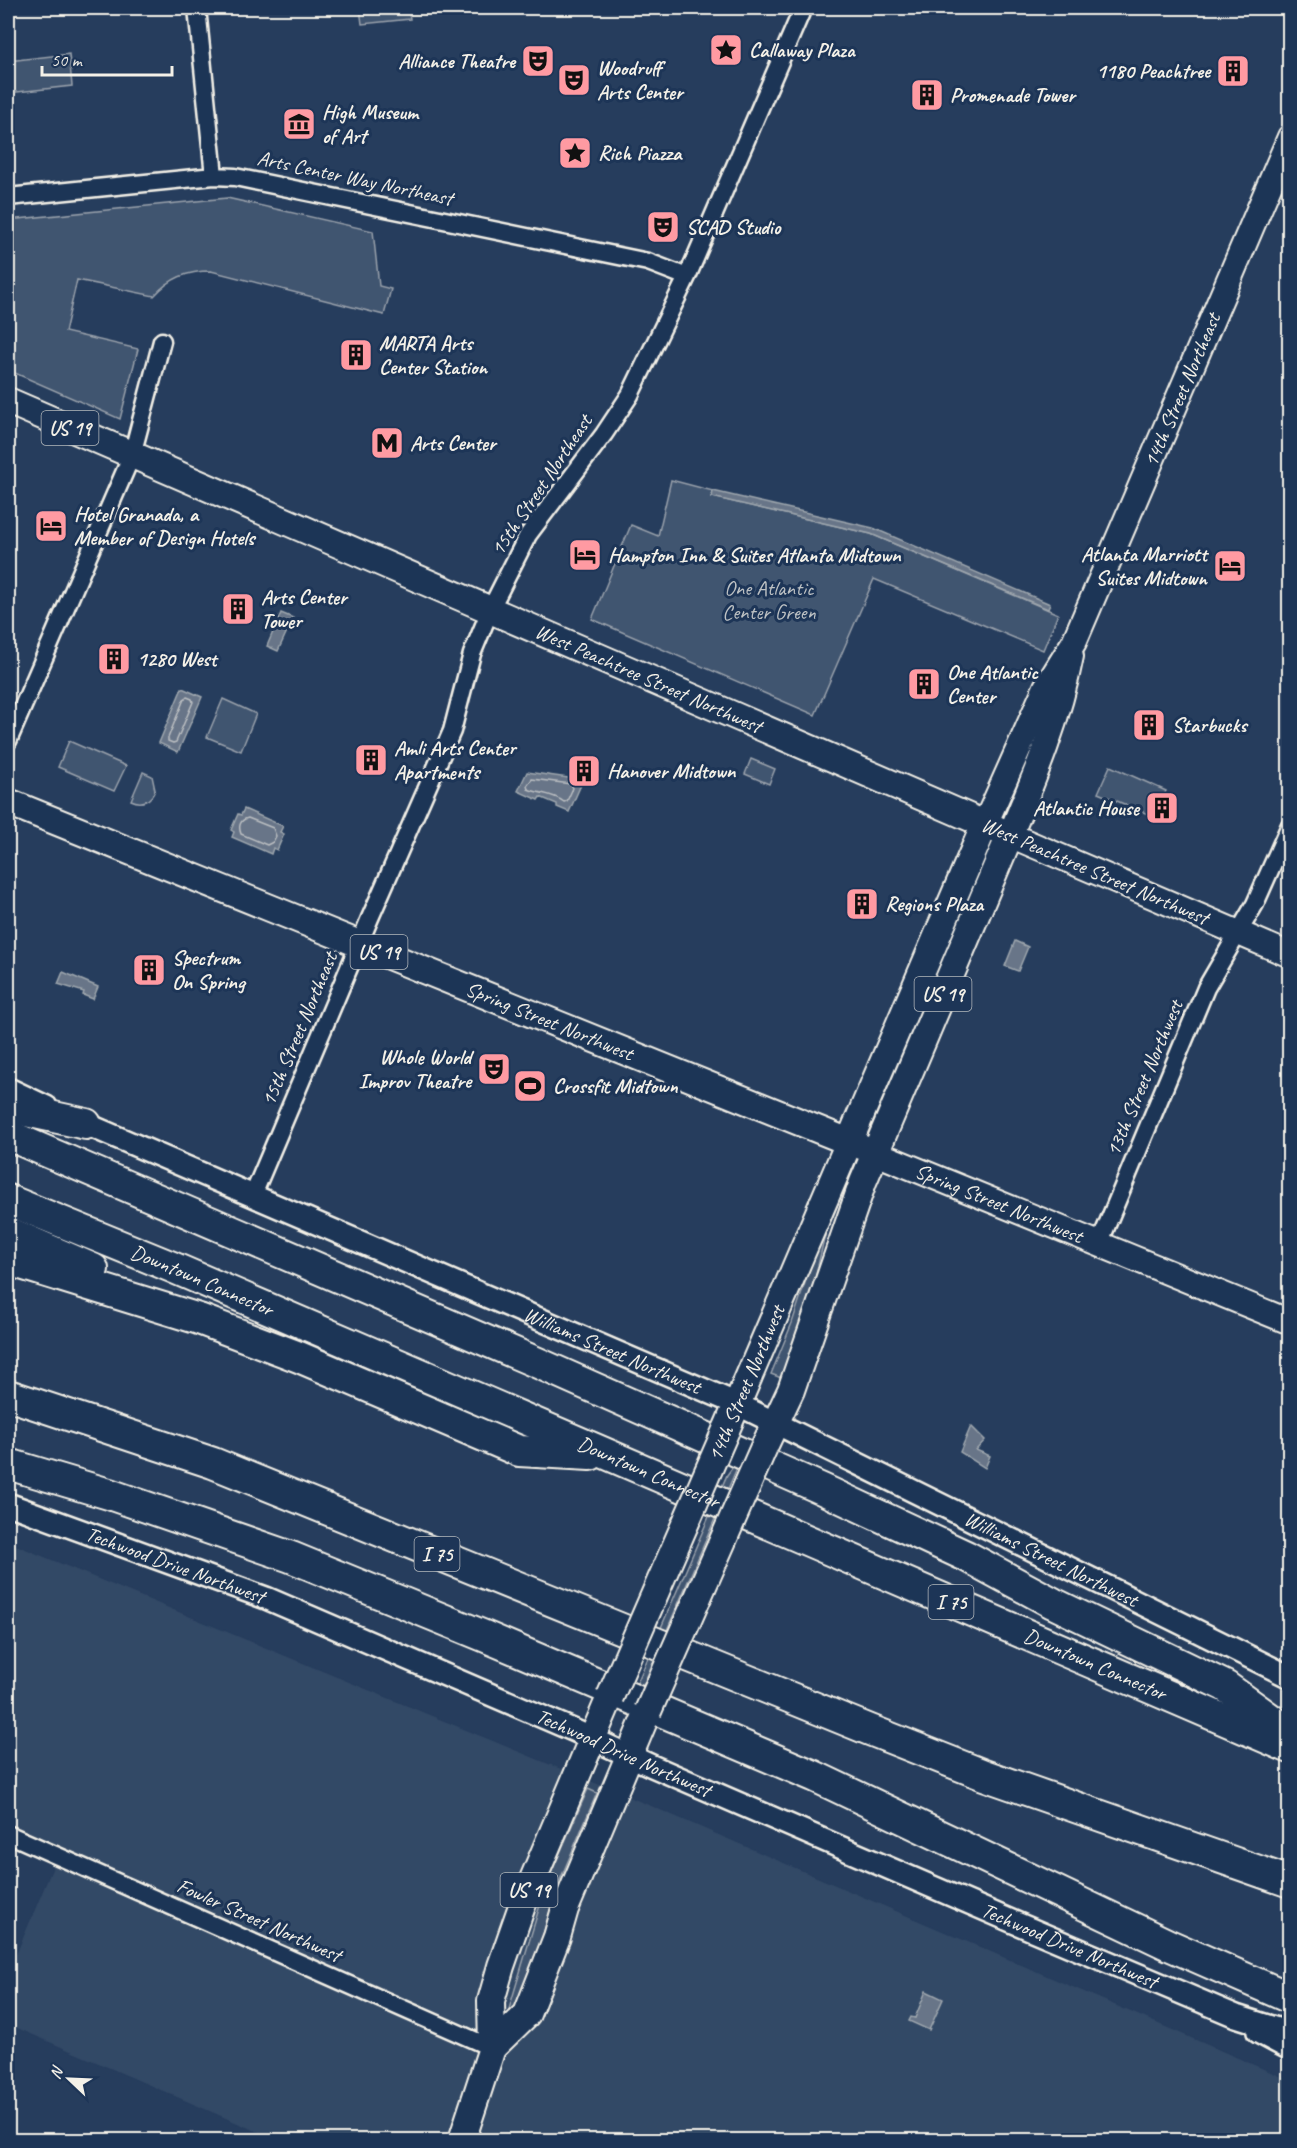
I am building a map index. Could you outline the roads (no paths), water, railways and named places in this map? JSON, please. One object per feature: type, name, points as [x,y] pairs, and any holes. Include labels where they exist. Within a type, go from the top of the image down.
[{"type":"highway","points":[[8,1107],[86,1124]]},
{"type":"highway","points":[[10,1136],[549,1367],[935,1542],[1053,1603],[1226,1686],[1290,1733]]},
{"type":"highway","name":"Downtown Connector","points":[[8,1200],[172,1267],[1290,1748]]},
{"type":"highway","points":[[8,1232],[159,1296],[199,1319]]},
{"type":"highway","points":[[8,1260],[199,1319],[299,1357],[519,1451],[612,1456]]},
{"type":"highway","name":"I 75","points":[[8,1395],[213,1463],[891,1738],[1005,1782],[1290,1882]]},
{"type":"highway","points":[[8,1464],[109,1494],[291,1557],[484,1636],[814,1776],[1169,1946],[1290,1998]]},
{"type":"main road","name":"14th Street Northeast","points":[[985,824],[1046,687],[1074,642],[1290,136]]},
{"type":"main road","name":"West Peachtree Street Northwest","points":[[8,401],[1290,955]]},
{"type":"main road","name":"14th Street Northeast","points":[[1010,835],[1029,791],[1064,695],[1074,642]]},
{"type":"main road","name":"Spring Street Northwest","points":[[8,802],[1290,1322]]},
{"type":"main road","name":"14th Street Northwest","points":[[462,2140],[492,2048],[491,2001],[523,1903],[985,824]]},
{"type":"main road","name":"14th Street Northwest","points":[[492,2048],[526,2013],[557,1937],[565,1909],[648,1711],[791,1390],[875,1153],[1010,835]]},
{"type":"street","points":[[197,8],[214,176]]},
{"type":"street","name":"15th Street Northeast","points":[[253,1195],[452,731],[472,654],[490,608],[528,535],[630,395],[687,277],[803,8]]},
{"type":"street","name":"Arts Center Way Northeast","points":[[8,198],[214,176],[253,179],[648,262],[687,277]]},
{"type":"street","points":[[8,741],[132,455],[162,341]]},
{"type":"street","name":"13th Street Northwest","points":[[1099,1244],[1206,988],[1255,904],[1290,825]]},
{"type":"street","points":[[8,1086],[86,1124]]},
{"type":"street","name":"Williams Street Northwest","points":[[86,1124],[737,1404],[959,1512],[1194,1632],[1290,1677]]},
{"type":"street","name":"Techwood Drive Northwest","points":[[8,1504],[266,1598],[974,1905],[1236,2016],[1290,2032]]},
{"type":"street","name":"Fowler Street Northwest","points":[[8,1834],[492,2048]]},
{"type":"street","name":"Techwood Drive Northwest","points":[[1236,2016],[1261,2035],[1290,2049]]},
{"type":"water","points":[[713,491],[873,528],[1050,604],[1048,609],[871,534],[712,497]]},
{"type":"water","points":[[281,613],[293,618],[278,651],[267,646]]},
{"type":"water","points":[[182,688],[202,697],[178,752],[159,743]]},
{"type":"water","points":[[527,772],[583,780],[569,812],[540,797],[538,800],[518,791]]},
{"type":"water","points":[[244,809],[283,826],[280,832],[284,834],[277,850],[273,848],[271,854],[232,837],[234,832],[231,830],[238,814],[241,815]]},
{"type":"water","points":[[1015,941],[1028,947],[1018,971],[1005,966]]},
{"type":"water","points":[[63,972],[98,987],[93,999],[83,995],[84,992],[58,984]]},
{"type":"water","points":[[971,1426],[985,1440],[976,1450],[990,1456],[985,1468],[960,1452]]},
{"type":"water","points":[[926,1991],[943,1999],[929,2030],[909,2021],[911,2017],[915,2018]]},
{"type":"place","name":"Callaway Plaza","points":[[726,50]]},
{"type":"place","name":"Alliance Theatre","points":[[538,61]]},
{"type":"place","name":"1180 Peachtree","points":[[1233,71]]},
{"type":"place","name":"Woodruff Arts Center","points":[[574,80]]},
{"type":"place","name":"Promenade Tower","points":[[927,95]]},
{"type":"place","name":"High Museum of Art","points":[[299,124]]},
{"type":"place","name":"Rich Piazza","points":[[575,153]]},
{"type":"place","name":"SCAD Studio","points":[[663,227]]},
{"type":"place","name":"MARTA Arts Center Station","points":[[356,355]]},
{"type":"place","name":"Arts Center","points":[[387,443]]},
{"type":"place","name":"Hotel Granada, a Member of Design Hotels","points":[[51,526]]},
{"type":"place","name":"Hampton Inn & Suites Atlanta Midtown","points":[[585,555]]},
{"type":"place","name":"Atlanta Marriott Suites Midtown","points":[[1230,566]]},
{"type":"place","name":"Arts Center Tower","points":[[238,609]]},
{"type":"place","name":"1280 West","points":[[114,659]]},
{"type":"place","name":"One Atlantic Center","points":[[924,684]]},
{"type":"place","name":"Starbucks","points":[[1149,725]]},
{"type":"place","name":"Amli Arts Center Apartments","points":[[371,760]]},
{"type":"place","name":"Hanover Midtown","points":[[584,771]]},
{"type":"place","name":"Atlantic House","points":[[1162,808]]},
{"type":"place","name":"Regions Plaza","points":[[862,904]]},
{"type":"place","name":"Spectrum On Spring","points":[[149,970]]},
{"type":"place","name":"Whole World Improv Theatre","points":[[494,1069]]},
{"type":"place","name":"Crossfit Midtown","points":[[530,1086]]},
{"type":"park label","name":"One Atlantic Center Green","points":[[769,600]]}]
